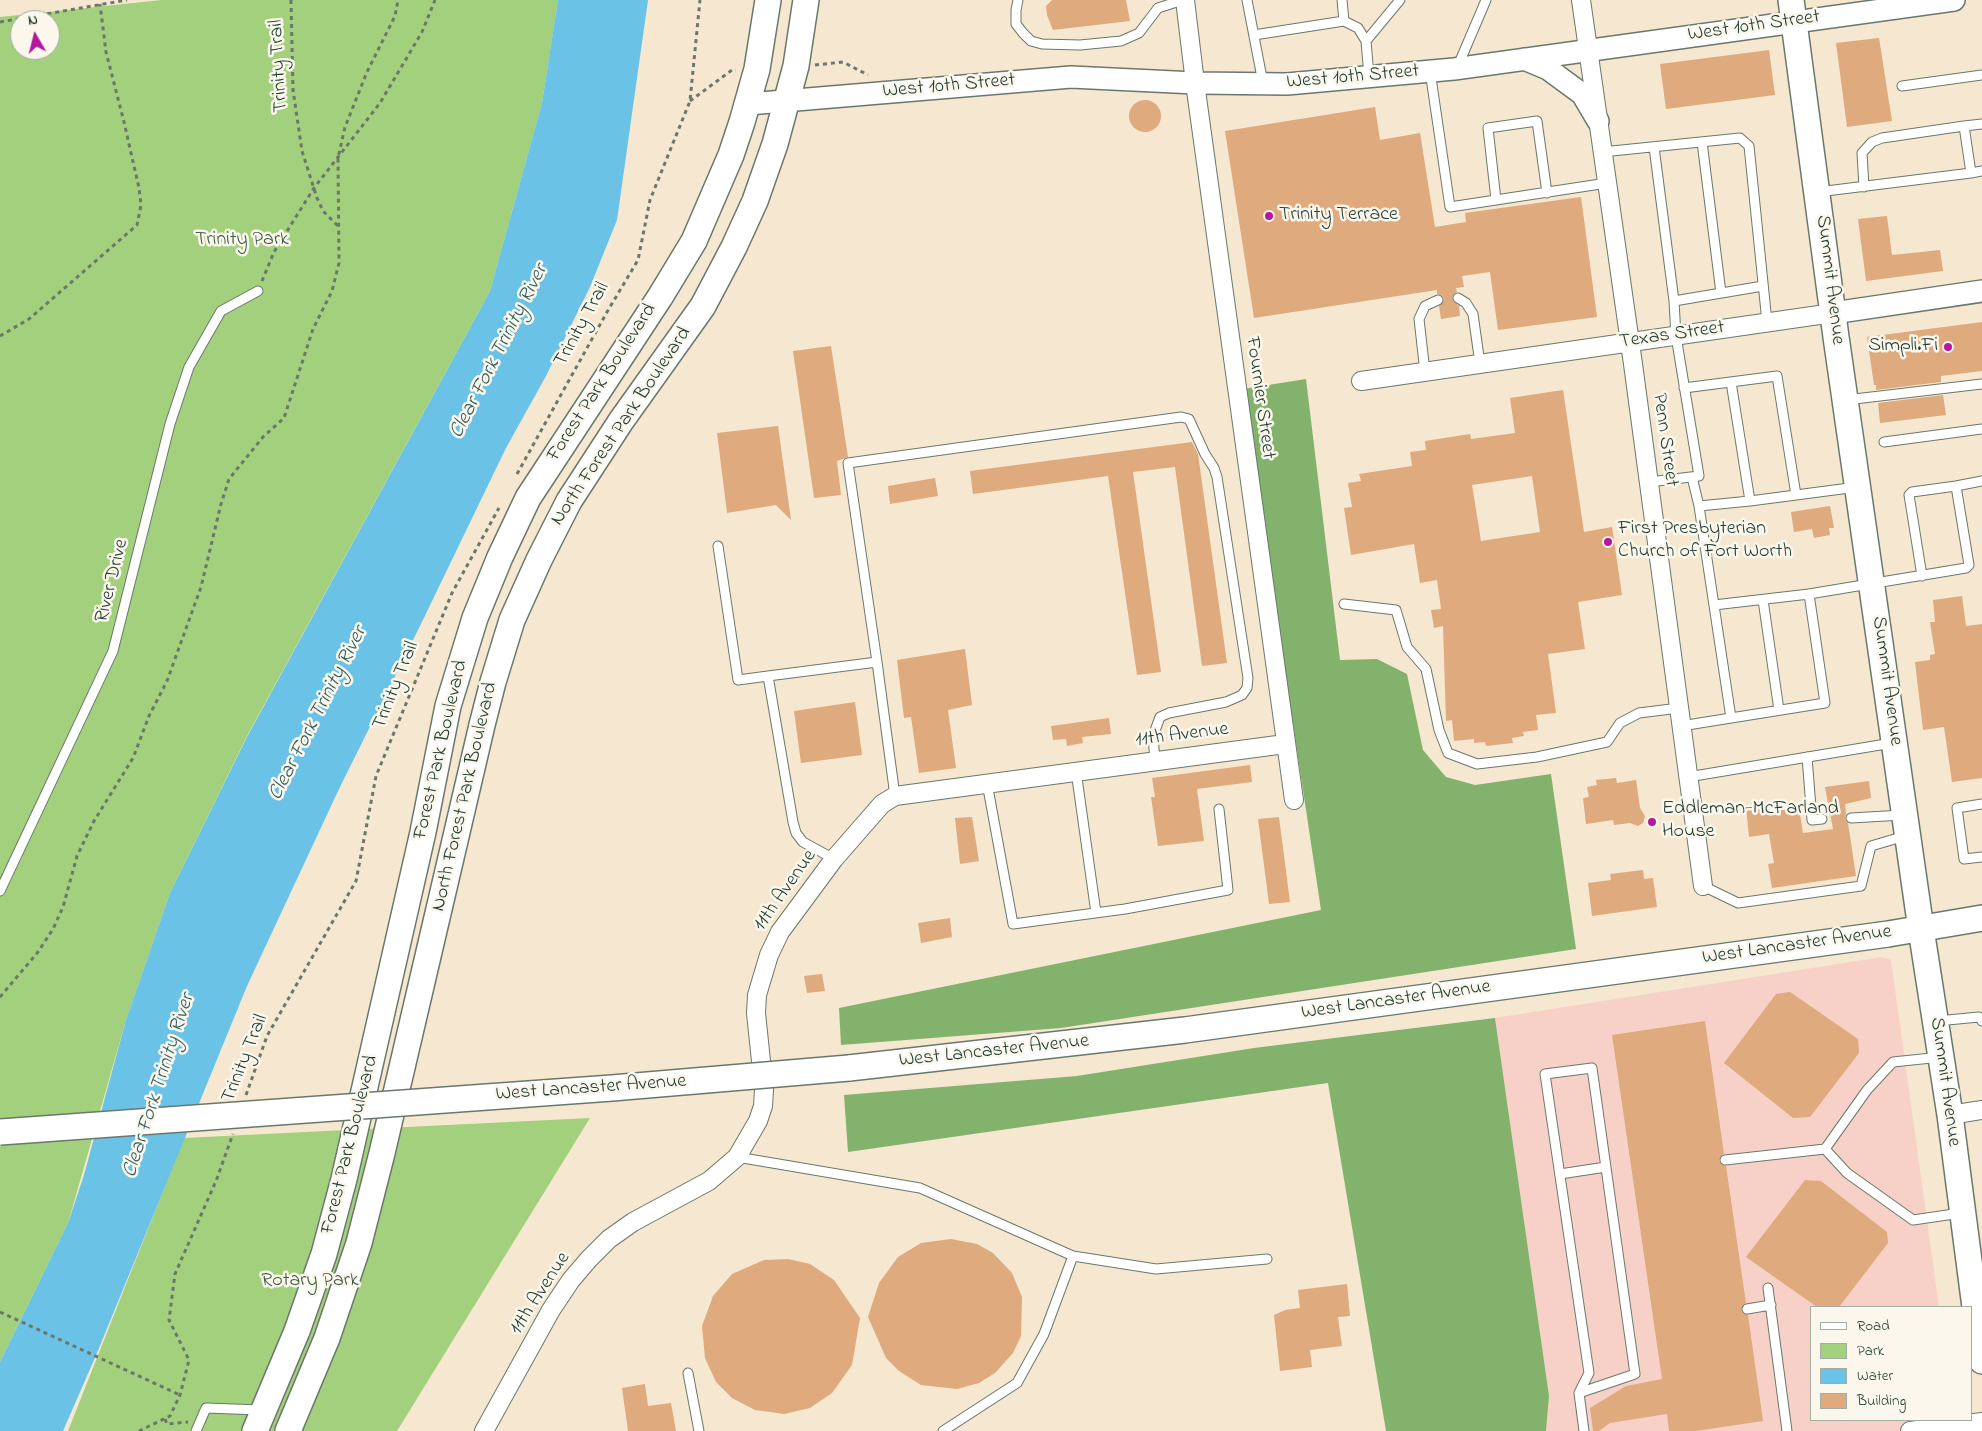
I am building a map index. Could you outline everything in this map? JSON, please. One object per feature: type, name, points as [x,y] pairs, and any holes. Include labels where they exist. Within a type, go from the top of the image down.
[{"type":"main road","name":"Forest Park Boulevard","points":[[260,1421],[298,1331],[324,1254],[339,1198],[423,832],[448,706],[475,618],[500,557],[528,498],[660,297],[694,241],[731,154],[748,104],[757,69],[768,0]]},
{"type":"main road","name":"North Forest Park Boulevard","points":[[382,1153],[482,725],[512,620],[539,560],[569,501],[621,421],[703,306],[715,286],[755,201],[775,144],[796,66],[806,0]]},
{"type":"main road","name":"Summit Avenue","points":[[1792,10],[1833,313],[1921,929],[1950,1115],[1962,1212],[1970,1243],[1977,1285],[1982,1361]]},
{"type":"main road","name":"West Lancaster Avenue","points":[[0,1132],[612,1088],[849,1068],[1185,1030],[1921,929],[1982,918]]},
{"type":"main road","name":"Forest Park Boulevard","points":[[288,1431],[327,1338],[343,1292],[359,1243],[382,1153]]},
{"type":"street","name":"Fournier Street","points":[[1184,0],[1294,800]]},
{"type":"street","name":"Penn Street","points":[[1581,0],[1630,343],[1703,886]]},
{"type":"street","name":"West 10th Street","points":[[748,104],[1071,77],[1195,84],[1263,85],[1369,77],[1457,68],[1587,50],[1792,10],[1954,0]]},
{"type":"street","points":[[1522,58],[1548,69],[1582,94],[1598,121]]},
{"type":"street","name":"Texas Street","points":[[1361,381],[1982,291]]},
{"type":"street","name":"11th Avenue","points":[[484,1431],[551,1310],[571,1280],[589,1258],[609,1239],[633,1222],[709,1180],[737,1157],[758,1121],[763,1106],[764,1090],[756,1014],[760,978],[769,955],[780,932],[834,858],[882,804],[895,796],[1285,744]]},
{"type":"street","points":[[1950,1115],[1982,1110]]},
{"type":"street","points":[[1910,1431],[1982,1422]]},
{"type":"lane","points":[[1018,0],[1016,24],[1032,41],[1042,44],[1080,45],[1121,41],[1139,33],[1158,8],[1184,0]]},
{"type":"lane","points":[[1247,0],[1263,85]]},
{"type":"lane","points":[[1342,0],[1344,21]]},
{"type":"lane","points":[[1366,41],[1400,0]]},
{"type":"lane","points":[[1457,68],[1486,0]]},
{"type":"lane","points":[[1254,35],[1344,21],[1358,28],[1366,41],[1369,77]]},
{"type":"lane","points":[[1430,71],[1450,208],[1607,183]]},
{"type":"lane","points":[[1902,86],[1982,75]]},
{"type":"lane","points":[[1496,200],[1488,128],[1536,121],[1547,193]]},
{"type":"lane","points":[[1864,186],[1862,153],[1872,142],[1882,138],[1982,124]]},
{"type":"lane","points":[[1964,126],[1971,173]]},
{"type":"lane","points":[[1602,152],[1740,138],[1749,146],[1767,322]]},
{"type":"lane","points":[[1702,142],[1721,293]]},
{"type":"lane","points":[[1649,482],[1699,476],[1676,336],[1674,301],[1654,147]]},
{"type":"lane","points":[[1818,192],[1982,171]]},
{"type":"lane","points":[[1674,301],[1763,286]]},
{"type":"lane","name":"River Drive","points":[[0,891],[113,651],[170,424],[189,367],[221,311],[258,291]]},
{"type":"lane","points":[[1458,298],[1466,303],[1473,314],[1480,364]]},
{"type":"lane","points":[[1425,372],[1419,319],[1425,306],[1438,300]]},
{"type":"lane","points":[[1684,388],[1777,376],[1796,495]]},
{"type":"lane","points":[[1731,382],[1750,501]]},
{"type":"lane","points":[[1846,400],[1982,384]]},
{"type":"lane","points":[[895,796],[848,463],[1181,416],[1189,419],[1217,477],[1248,678],[1247,688],[1242,695],[1226,702],[1169,713],[1160,717],[1153,736],[1155,761]]},
{"type":"lane","points":[[1884,442],[1982,429]]},
{"type":"lane","points":[[1692,477],[1731,718]]},
{"type":"lane","points":[[1922,576],[1909,496],[1912,492],[1982,481]]},
{"type":"lane","points":[[1714,605],[1809,594],[1966,568],[1969,565],[1956,486]]},
{"type":"lane","points":[[1698,506],[1858,487]]},
{"type":"lane","points":[[718,546],[738,680],[877,662]]},
{"type":"lane","points":[[1681,726],[1825,703],[1809,594]]},
{"type":"lane","points":[[1763,600],[1779,710]]},
{"type":"lane","points":[[1344,604],[1396,610],[1407,647],[1426,669],[1431,686],[1438,730],[1448,753],[1477,764],[1537,757],[1606,742],[1620,723],[1639,713],[1679,708]]},
{"type":"lane","points":[[768,676],[796,833],[803,842],[834,858]]},
{"type":"lane","points":[[1688,777],[1894,742]]},
{"type":"lane","points":[[1808,757],[1812,820],[1822,819]]},
{"type":"lane","points":[[1076,772],[1096,913]]},
{"type":"lane","points":[[987,783],[1013,924],[1096,913],[1228,890],[1220,809]]},
{"type":"lane","points":[[1982,804],[1957,808],[1964,860],[1982,857]]},
{"type":"lane","points":[[1851,818],[1906,825]]},
{"type":"lane","points":[[1703,886],[1738,903],[1861,886],[1871,846],[1906,825]]},
{"type":"lane","points":[[1935,1021],[1979,1018],[1982,1021]]},
{"type":"lane","points":[[1725,1160],[1825,1149],[1867,1090],[1893,1062],[1941,1057]]},
{"type":"lane","points":[[1579,1393],[1635,1374],[1592,1068],[1545,1074],[1589,1373],[1579,1393],[1584,1431]]},
{"type":"lane","points":[[1825,1149],[1846,1174],[1914,1220],[1962,1212]]},
{"type":"lane","points":[[737,1157],[920,1188],[1073,1256],[1156,1269],[1267,1259]]},
{"type":"lane","points":[[1560,1174],[1606,1168]]},
{"type":"lane","points":[[943,1431],[1018,1382],[1044,1334],[1073,1256]]},
{"type":"lane","points":[[1768,1288],[1787,1431]]},
{"type":"lane","points":[[1747,1309],[1770,1305]]},
{"type":"lane","points":[[688,1373],[699,1431]]},
{"type":"lane","points":[[196,1431],[206,1408],[260,1421]]},
{"type":"path","points":[[0,22],[127,0]]},
{"type":"path","name":"Trinity Trail","points":[[291,0],[293,90],[302,151],[323,211],[338,227]]},
{"type":"path","points":[[0,997],[38,952],[53,929],[63,907],[77,856],[94,821],[133,758],[167,680],[202,587],[221,504],[229,479],[263,437],[284,418],[313,329],[332,291],[339,263],[338,158],[344,127],[395,16],[398,0]]},
{"type":"path","points":[[258,291],[274,252],[314,188],[380,103],[422,32],[435,0]]},
{"type":"path","name":"Trinity Trail","points":[[513,482],[606,312],[638,260],[650,200],[690,101],[700,0]]},
{"type":"path","points":[[0,336],[29,319],[137,225],[141,205],[139,188],[106,52],[100,4]]},
{"type":"path","points":[[690,101],[732,70],[738,70]]},
{"type":"path","name":"Trinity Trail","points":[[245,1099],[267,1036],[356,881],[376,776],[452,593],[503,500]]},
{"type":"path","name":"Trinity Trail","points":[[165,1419],[170,1416],[180,1394],[189,1360],[169,1320],[175,1274],[216,1181],[235,1127]]},
{"type":"path","points":[[0,1312],[180,1394]]},
{"type":"path","points":[[139,1431],[165,1419],[167,1424],[200,1421]]},
{"type":"shaded area","points":[[1882,957],[1891,960],[1939,1306],[1810,1306],[1810,1421],[1954,1421],[1956,1431],[1546,1431],[1549,1396],[1495,1018]]},
{"type":"green space","name":"Trinity Park","points":[[162,0],[558,0],[542,103],[490,291],[247,736],[170,893],[126,1020],[68,1223],[0,1362],[0,17],[10,16],[10,60],[60,60],[60,11]]},
{"type":"green space","points":[[1306,379],[1340,660],[1377,659],[1407,674],[1423,750],[1446,777],[1475,785],[1551,774],[1576,949],[1061,1028],[841,1045],[839,1008],[1321,910],[1243,389]]},
{"type":"green space","points":[[1495,1018],[1549,1396],[1546,1431],[1386,1431],[1328,1083],[848,1152],[844,1095],[1077,1076],[1254,1048]]},
{"type":"green space","name":"Rotary Park","points":[[590,1118],[397,1431],[68,1431],[184,1138]]},
{"type":"water","name":"Clear Fork Trinity River","points":[[558,0],[648,0],[617,220],[590,287],[546,376],[506,448],[339,789],[247,986],[97,1353],[63,1431],[0,1431],[0,1362],[68,1223],[84,1175],[126,1020],[170,893],[247,737],[490,291],[542,103]]},
{"type":"building","points":[[1052,0],[1126,0],[1130,21],[1053,30],[1047,15],[1046,6]]},
{"type":"building","points":[[1879,38],[1892,121],[1847,127],[1836,43]]},
{"type":"building","points":[[1769,50],[1775,95],[1666,109],[1660,64]]},
{"type":"building","points":[[1145,100],[1157,104],[1161,116],[1157,128],[1145,132],[1133,128],[1129,116],[1133,104]]},
{"type":"building","points":[[1375,107],[1380,140],[1420,133],[1435,227],[1466,222],[1465,213],[1581,197],[1597,317],[1498,330],[1490,272],[1462,276],[1464,287],[1456,288],[1457,292],[1452,297],[1453,301],[1459,306],[1460,316],[1441,319],[1439,306],[1444,300],[1442,295],[1437,294],[1437,290],[1254,318],[1225,131]]},
{"type":"building","points":[[1887,216],[1892,255],[1940,250],[1943,271],[1866,281],[1858,219]]},
{"type":"building","points":[[1982,322],[1982,371],[1941,376],[1941,382],[1876,390],[1867,337]]},
{"type":"building","points":[[831,346],[848,457],[837,461],[841,495],[814,498],[793,351]]},
{"type":"building","points":[[1563,390],[1584,532],[1612,527],[1622,595],[1578,602],[1585,649],[1548,654],[1556,713],[1536,715],[1538,730],[1523,732],[1524,736],[1512,738],[1513,743],[1486,746],[1485,742],[1474,743],[1474,739],[1454,741],[1452,720],[1446,721],[1443,626],[1434,628],[1431,610],[1441,609],[1437,580],[1420,583],[1414,544],[1351,555],[1344,508],[1352,507],[1348,483],[1361,481],[1359,474],[1412,466],[1410,452],[1426,450],[1425,441],[1470,434],[1471,439],[1515,433],[1510,398]],"holes":[[[1532,476],[1540,532],[1481,541],[1472,485]]]},
{"type":"building","points":[[1943,395],[1946,415],[1880,423],[1878,403]]},
{"type":"building","points":[[778,426],[791,520],[776,505],[727,513],[717,433]]},
{"type":"building","points":[[1192,442],[1198,454],[1227,663],[1202,666],[1175,467],[1133,472],[1161,672],[1137,675],[1108,476],[973,494],[970,471]]},
{"type":"building","points":[[935,478],[938,496],[890,504],[888,486]]},
{"type":"building","points":[[1830,506],[1834,528],[1829,528],[1830,535],[1814,538],[1812,529],[1794,532],[1791,512]]},
{"type":"building","points":[[1962,596],[1966,626],[1982,624],[1982,778],[1952,782],[1944,727],[1923,730],[1915,662],[1930,660],[1930,655],[1935,654],[1930,622],[1935,622],[1933,600]]},
{"type":"building","points":[[965,649],[972,705],[948,710],[956,768],[919,773],[911,717],[904,718],[897,660]]},
{"type":"building","points":[[855,702],[862,755],[801,763],[794,711]]},
{"type":"building","points":[[1109,718],[1111,734],[1082,737],[1083,743],[1067,746],[1066,739],[1053,740],[1051,726]]},
{"type":"building","points":[[1250,765],[1252,782],[1197,789],[1204,841],[1158,846],[1151,797],[1155,797],[1152,778]]},
{"type":"building","points":[[1616,778],[1617,783],[1636,780],[1640,808],[1645,816],[1643,823],[1638,826],[1630,823],[1614,825],[1613,820],[1586,824],[1583,798],[1589,797],[1587,787],[1597,785],[1596,780]]},
{"type":"building","points":[[1869,781],[1871,798],[1845,804],[1845,819],[1848,823],[1856,876],[1772,888],[1768,864],[1774,863],[1769,834],[1749,837],[1746,807],[1763,805],[1763,812],[1799,808],[1803,833],[1833,829],[1825,787]]},
{"type":"building","points":[[972,817],[979,861],[960,864],[955,818]]},
{"type":"building","points":[[1279,817],[1290,902],[1269,904],[1258,819]]},
{"type":"building","points":[[1643,870],[1644,879],[1653,878],[1657,907],[1592,916],[1588,883],[1611,880],[1610,874]]},
{"type":"building","points":[[950,918],[952,937],[921,943],[918,923]]},
{"type":"building","points":[[822,974],[825,991],[807,993],[804,976]]},
{"type":"building","points":[[1790,992],[1858,1039],[1859,1053],[1810,1117],[1793,1118],[1724,1063],[1776,994]]},
{"type":"building","points":[[1705,1021],[1724,1154],[1720,1157],[1719,1161],[1722,1165],[1726,1166],[1746,1303],[1741,1310],[1748,1315],[1763,1421],[1696,1431],[1669,1431],[1667,1414],[1610,1423],[1599,1431],[1593,1431],[1590,1408],[1626,1386],[1662,1379],[1612,1035]]},
{"type":"building","points":[[1805,1180],[1821,1181],[1887,1232],[1888,1243],[1840,1306],[1816,1306],[1746,1257]]},
{"type":"building","points":[[951,1239],[977,1244],[993,1253],[1012,1273],[1022,1297],[1021,1336],[1013,1353],[995,1373],[979,1383],[957,1389],[921,1385],[899,1371],[886,1358],[868,1317],[879,1283],[898,1257],[921,1243]]},
{"type":"building","points":[[788,1259],[810,1264],[834,1280],[860,1318],[852,1365],[832,1393],[810,1408],[784,1414],[755,1410],[732,1398],[716,1382],[705,1358],[702,1326],[713,1296],[732,1274],[764,1260]]},
{"type":"building","points":[[1347,1284],[1350,1316],[1338,1317],[1342,1346],[1310,1350],[1312,1367],[1280,1371],[1274,1315],[1285,1310],[1300,1308],[1298,1290]]},
{"type":"building","points":[[645,1384],[648,1406],[671,1403],[676,1431],[628,1431],[622,1388]]},
{"type":"place","name":"Trinity Terrace","points":[[1269,216]]},
{"type":"place","name":"Simpli.Fi","points":[[1948,347]]},
{"type":"place","name":"First Presbyterian Church of Fort Worth","points":[[1608,542]]},
{"type":"place","name":"Eddleman-McFarland House","points":[[1652,822]]}]
